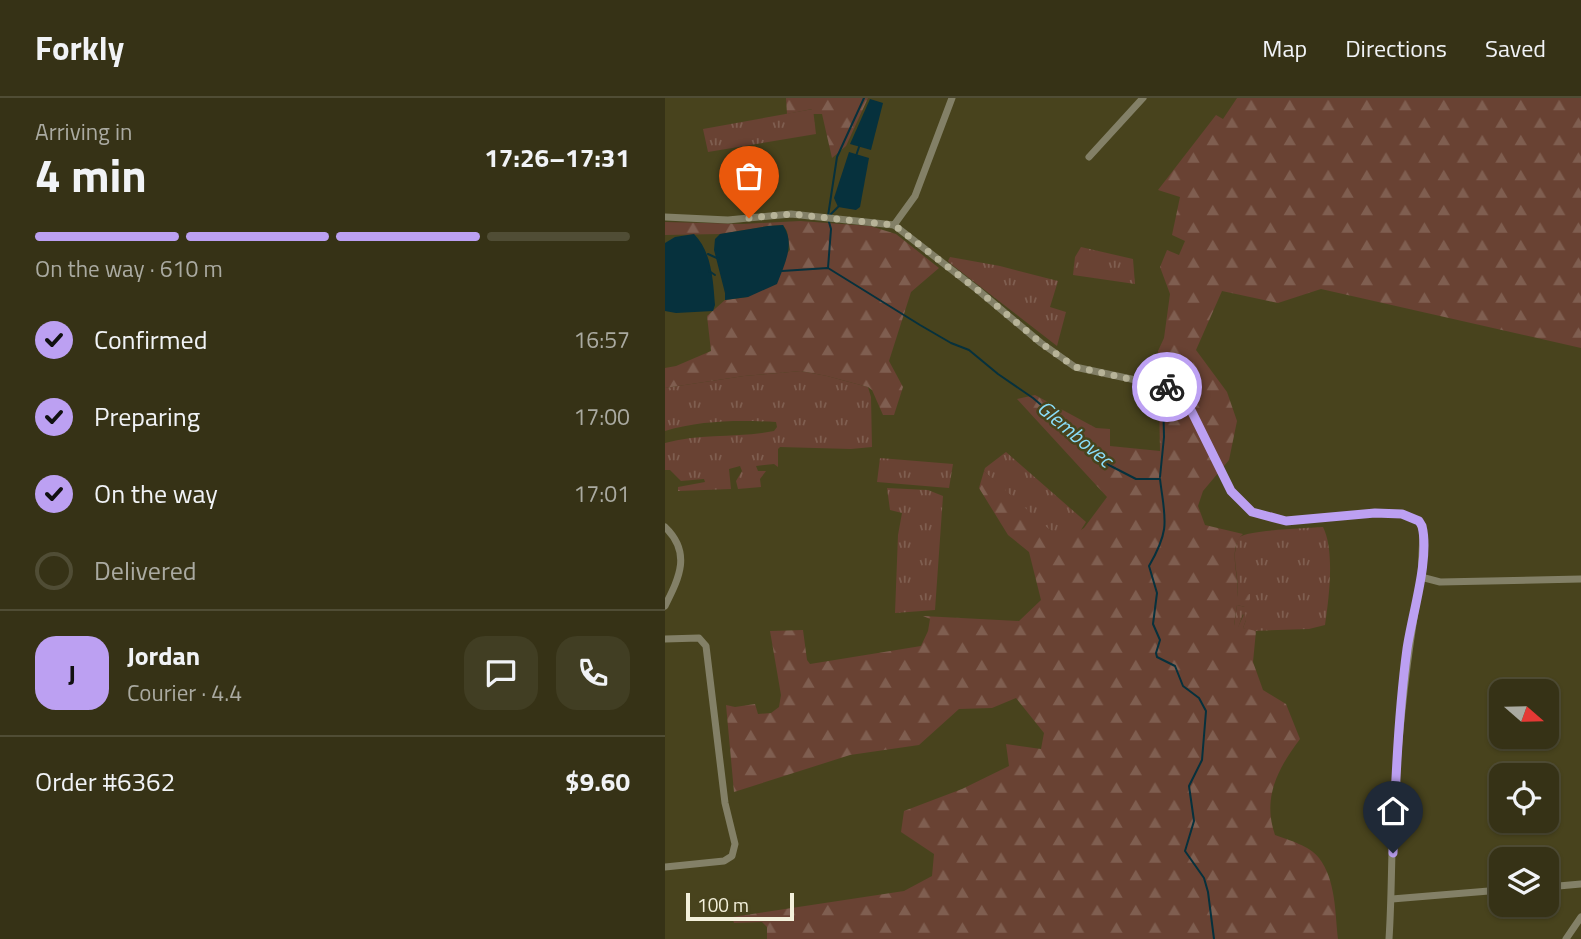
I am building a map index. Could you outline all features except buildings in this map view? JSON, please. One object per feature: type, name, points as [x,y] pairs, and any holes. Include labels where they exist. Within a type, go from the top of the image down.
[{"type":"street","points":[[894,225],[915,196],[952,98]]},
{"type":"street","points":[[1089,158],[1143,98]]},
{"type":"street","points":[[665,217],[728,220],[791,214],[894,225],[1041,343],[1075,367],[1173,388],[1185,398],[1231,491],[1252,512],[1286,521],[1375,513],[1402,514],[1419,521],[1423,533],[1421,577],[1408,648],[1403,695],[1394,807],[1389,939]]},
{"type":"street","points":[[665,527],[676,540],[681,559],[680,577],[665,606]]},
{"type":"street","points":[[1421,577],[1440,582],[1581,579]]},
{"type":"street","points":[[665,639],[699,638],[706,646],[725,803],[735,844],[733,856],[724,861],[665,867]]},
{"type":"street","points":[[1559,886],[1581,884]]},
{"type":"street","points":[[1392,899],[1489,891]]},
{"type":"street","points":[[1566,939],[1581,917]]},
{"type":"green space","points":[[786,98],[868,98],[846,146],[832,158],[822,114],[813,114],[812,109],[787,114]]},
{"type":"green space","points":[[1237,98],[1581,98],[1581,348],[1321,289],[1278,303],[1222,291],[1196,350],[1227,392],[1237,421],[1229,460],[1203,491],[1198,506],[1205,525],[1243,534],[1235,548],[1237,597],[1250,594],[1250,599],[1245,607],[1237,605],[1234,625],[1238,627],[1245,612],[1243,628],[1256,631],[1253,662],[1263,690],[1286,704],[1300,739],[1274,784],[1271,821],[1275,835],[1310,850],[1325,867],[1334,897],[1338,939],[767,939],[767,927],[762,922],[734,923],[732,917],[904,891],[932,876],[934,854],[901,832],[904,811],[962,789],[1009,766],[1006,744],[1041,749],[1044,733],[1016,698],[992,708],[959,709],[919,745],[850,755],[734,792],[726,705],[735,707],[755,704],[758,714],[771,713],[779,707],[781,695],[770,631],[803,630],[807,660],[810,664],[921,646],[930,619],[923,616],[1019,621],[1041,600],[1029,552],[1008,535],[979,488],[984,471],[1050,530],[1067,538],[1084,528],[1107,497],[1017,399],[1035,395],[1096,428],[1110,429],[1110,446],[1160,451],[1158,351],[1164,338],[1170,294],[1160,267],[1167,250],[1179,255],[1185,241],[1172,235],[1180,197],[1158,190],[1216,115],[1223,119]]},
{"type":"green space","points":[[813,109],[816,134],[708,152],[703,129]]},
{"type":"green space","points":[[800,221],[870,226],[896,234],[939,268],[911,292],[889,361],[903,387],[894,415],[883,415],[872,390],[868,387],[801,371],[744,376],[665,388],[665,368],[711,351],[707,316],[725,300],[748,297],[790,250],[787,231],[783,225],[720,234],[665,235],[665,222],[742,224]]},
{"type":"green space","points":[[1081,247],[1133,259],[1135,284],[1073,275],[1075,257]]},
{"type":"green space","points":[[950,257],[1058,281],[1050,307],[1066,312],[1057,346],[951,264],[948,261]]},
{"type":"green space","points":[[801,371],[868,387],[871,397],[872,447],[780,447],[778,467],[774,464],[756,466],[758,471],[766,471],[760,479],[761,487],[738,489],[736,481],[742,471],[740,466],[729,469],[731,489],[678,491],[678,487],[705,482],[704,479],[681,481],[670,470],[665,470],[665,443],[774,431],[777,427],[776,422],[735,421],[692,425],[665,431],[665,388],[744,376]]},
{"type":"green space","points":[[1006,452],[1086,522],[1079,533],[1067,539],[1047,528],[984,471]]},
{"type":"green space","points":[[880,458],[953,464],[949,488],[877,482]]},
{"type":"green space","points":[[887,488],[928,490],[943,496],[935,610],[895,613],[898,535],[902,513],[890,510]]},
{"type":"green space","points":[[1323,527],[1330,561],[1325,625],[1309,629],[1250,631],[1243,628],[1246,620],[1243,614],[1238,628],[1234,626],[1237,605],[1245,607],[1241,597],[1237,597],[1235,553],[1240,537],[1266,531]]},
{"type":"water","points":[[870,99],[883,103],[871,150],[850,144]]},
{"type":"water","points":[[849,152],[869,158],[860,207],[856,210],[838,207],[834,198]]},
{"type":"water","points":[[783,225],[789,247],[777,284],[748,297],[725,300],[714,250],[715,239],[720,234]]},
{"type":"water","points":[[694,234],[705,249],[711,267],[715,305],[713,311],[665,311],[665,243],[675,237]]},
{"type":"waterway","points":[[828,216],[837,157],[864,98]]},
{"type":"waterway","points":[[856,156],[860,144]]},
{"type":"waterway","points":[[829,216],[838,207]]},
{"type":"waterway","points":[[828,268],[831,229],[829,222]]},
{"type":"waterway","name":"Glembovec","points":[[708,254],[719,259]]},
{"type":"waterway","name":"Glembovec","points":[[782,271],[828,268],[920,325],[969,350],[1033,398],[1105,463],[1136,479],[1160,479],[1165,524],[1161,542],[1149,566],[1157,593],[1153,624],[1160,640],[1156,653],[1157,657],[1175,666],[1183,686],[1199,698],[1206,711],[1202,760],[1189,786],[1194,821],[1185,851],[1204,878],[1214,939]]},
{"type":"waterway","points":[[709,271],[715,275]]},
{"type":"waterway","points":[[1160,477],[1165,389]]},
{"type":"way so far","points":[[749,218],[791,214],[894,225],[1041,343],[1075,367],[1167,387]]},
{"type":"route","points":[[1167,387],[1173,388],[1185,398],[1231,491],[1252,512],[1286,521],[1375,513],[1402,514],[1415,518],[1422,526],[1421,577],[1408,648],[1394,807],[1393,853]]}]
